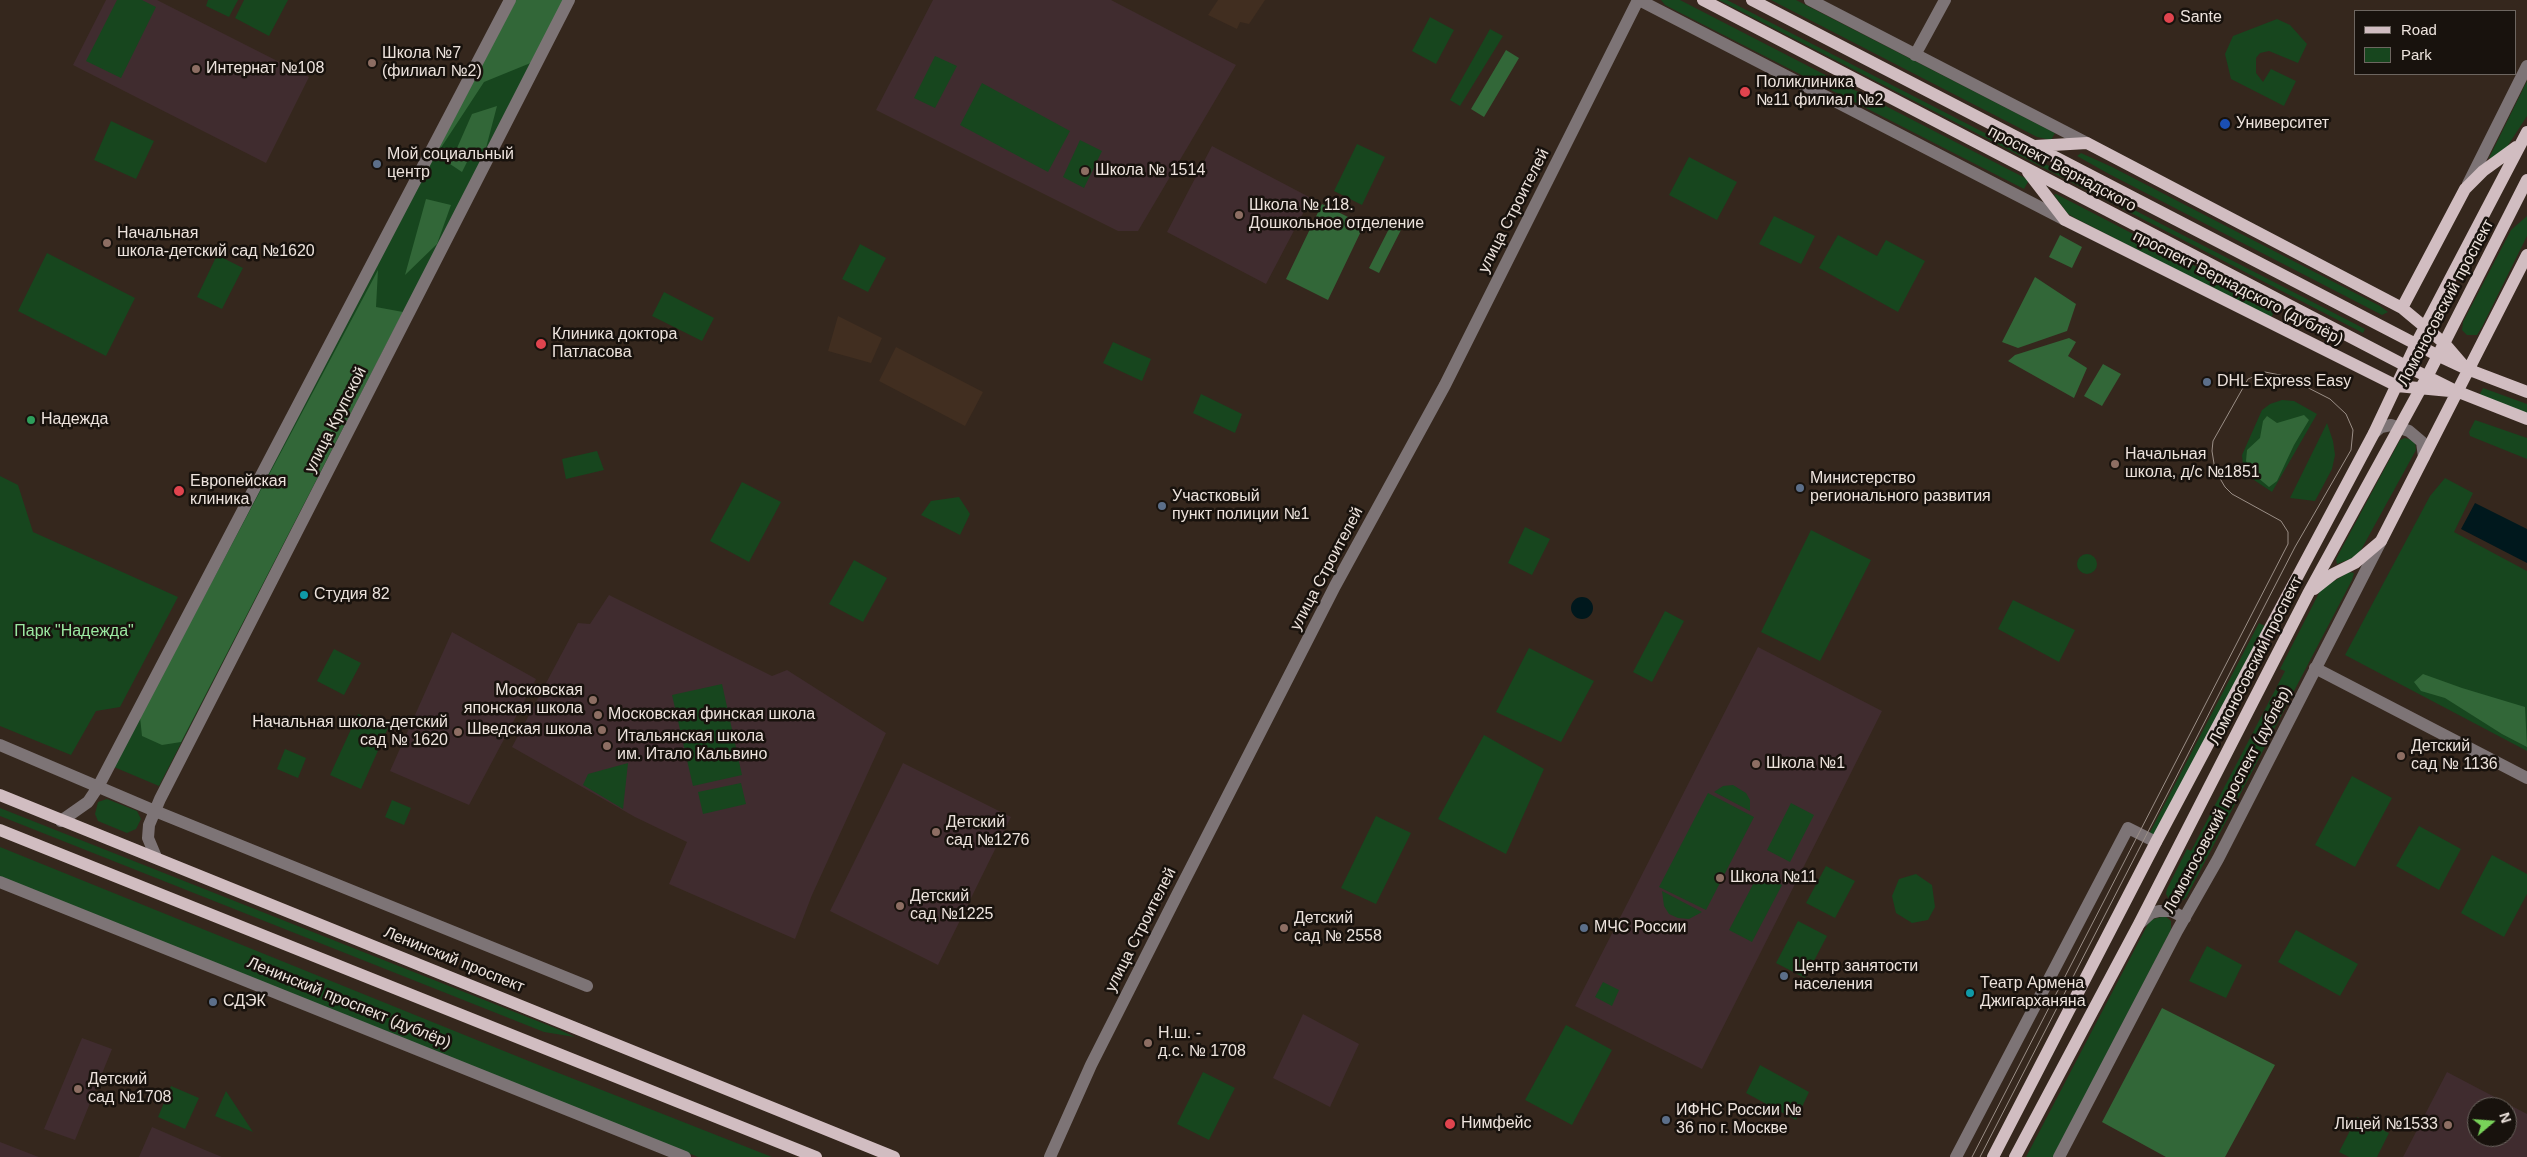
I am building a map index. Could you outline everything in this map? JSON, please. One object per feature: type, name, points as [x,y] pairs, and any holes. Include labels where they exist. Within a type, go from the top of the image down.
[{"type":"main road","name":"проспект Вернадского","points":[[1703,0],[2456,391]]},
{"type":"main road","name":"проспект Вернадского","points":[[1752,0],[2467,369]]},
{"type":"main road","points":[[2402,308],[2466,189],[2475,178],[2504,158],[2525,135]]},
{"type":"main road","name":"Ломоносовский проспект","points":[[1993,1157],[2156,842],[2374,433],[2416,344],[2525,135]]},
{"type":"main road","points":[[2034,146],[2087,143],[2402,308],[2444,343],[2467,369],[2527,392]]},
{"type":"main road","name":"проспект Вернадского (дублёр)","points":[[2025,168],[2065,220],[2397,386],[2456,391]]},
{"type":"main road","name":"Ломоносовский проспект","points":[[2015,1157],[2139,924],[2308,594],[2427,377],[2527,180]]},
{"type":"main road","points":[[2467,369],[2527,254]]},
{"type":"main road","name":"Ломоносовский проспект (дублёр)","points":[[2381,541],[2467,369]]},
{"type":"main road","points":[[2456,391],[2527,419]]},
{"type":"main road","points":[[2308,594],[2327,578],[2366,554],[2381,541]]},
{"type":"main road","name":"Ленинский проспект","points":[[0,795],[894,1157]]},
{"type":"main road","points":[[0,830],[816,1157]]},
{"type":"main road","points":[[2131,890],[2137,886],[2145,886],[2150,892],[2151,900]]},
{"type":"street","points":[[61,821],[88,802],[98,787],[510,0]]},
{"type":"street","name":"улица Крупской","points":[[156,857],[148,838],[149,825],[155,811],[569,0]]},
{"type":"street","name":"проспект Вернадского (дублёр)","points":[[1638,0],[2065,220]]},
{"type":"street","name":"улица Строителей","points":[[1050,1157],[1091,1065],[1176,897],[1335,586],[1444,385],[1638,0]]},
{"type":"street","points":[[1810,0],[2087,143]]},
{"type":"street","points":[[1915,55],[1945,0]]},
{"type":"street","points":[[2466,189],[2527,66]]},
{"type":"street","points":[[2374,433],[2381,427],[2400,427],[2416,435],[2422,442],[2424,457]]},
{"type":"street","name":"Ломоносовский проспект (дублёр)","points":[[2059,1157],[2218,859],[2381,541]]},
{"type":"street","points":[[2315,668],[2527,778]]},
{"type":"street","points":[[0,745],[155,811],[588,986]]},
{"type":"street","points":[[1956,1157],[2128,828],[2156,842]]},
{"type":"street","name":"Ленинский проспект (дублёр)","points":[[0,882],[685,1157]]},
{"type":"street","points":[[2139,924],[2151,913],[2159,911],[2171,911],[2185,918]]},
{"type":"shaded area","points":[[106,0],[157,0],[309,77],[266,163],[73,65]]},
{"type":"shaded area","name":"Школа № 1514","points":[[933,0],[1111,0],[1236,65],[1138,231],[1118,231],[876,110]]},
{"type":"shaded area","points":[[1218,0],[1265,0],[1249,24],[1240,22],[1237,29],[1208,15]]},
{"type":"shaded area","name":"Школа № 118. Дошкольное отделение","points":[[1212,146],[1311,198],[1266,284],[1167,232]]},
{"type":"shaded area","points":[[838,316],[882,338],[871,363],[828,351]]},
{"type":"shaded area","points":[[896,347],[983,392],[965,426],[879,381]]},
{"type":"shaded area","points":[[609,595],[772,676],[787,670],[886,733],[812,895],[795,939],[669,884],[687,842],[635,817],[512,747],[578,623],[590,624]]},
{"type":"shaded area","name":"Начальная школа-детский сад № 1620","points":[[452,632],[536,679],[469,805],[390,771]]},
{"type":"shaded area","name":"Школа №11","points":[[1758,647],[1882,711],[1702,1069],[1575,1006]]},
{"type":"shaded area","points":[[903,763],[1011,817],[938,965],[830,911]]},
{"type":"shaded area","points":[[1303,1014],[1359,1044],[1330,1107],[1273,1078]]},
{"type":"shaded area","name":"Детский сад №1708","points":[[82,1038],[112,1049],[75,1140],[44,1129]]},
{"type":"shaded area","name":"Лицей №1533","points":[[2447,1072],[2495,1097],[2467,1097],[2467,1147],[2517,1147],[2517,1109],[2527,1114],[2527,1157],[2403,1157]]},
{"type":"shaded area","name":"Детский сад №1708","points":[[152,1127],[205,1150],[222,1157],[139,1157]]},
{"type":"shaded area","points":[[0,1142],[36,1156],[39,1157],[0,1157]]},
{"type":"green space","points":[[117,0],[142,0],[156,7],[121,78],[86,61]]},
{"type":"green space","points":[[208,0],[238,0],[229,17],[206,6]]},
{"type":"green space","points":[[244,0],[288,0],[269,36],[235,18]]},
{"type":"green space","points":[[514,0],[564,0],[159,786],[114,767]]},
{"type":"green space","points":[[516,0],[564,0],[533,62],[484,82],[429,166]]},
{"type":"green space","points":[[1661,0],[1680,0],[2029,180],[2024,189],[1665,5]]},
{"type":"green space","points":[[1719,0],[1727,0],[2365,329],[2363,333]]},
{"type":"green space","points":[[1771,0],[1796,0],[2055,133],[2051,140],[2037,137]]},
{"type":"green space","points":[[1430,17],[1454,30],[1436,64],[1412,51]]},
{"type":"green space","points":[[2277,19],[2290,25],[2307,44],[2298,63],[2269,51],[2260,53],[2256,58],[2256,73],[2263,82],[2271,69],[2296,81],[2284,106],[2231,79],[2225,54],[2233,36]]},
{"type":"green space","points":[[1490,29],[1503,36],[1460,106],[1450,100]]},
{"type":"green space","points":[[1506,50],[1519,58],[1484,117],[1471,109]]},
{"type":"green space","points":[[935,56],[957,66],[935,108],[914,98]]},
{"type":"green space","points":[[2527,81],[2527,116],[2505,150],[2491,159],[2489,158]]},
{"type":"green space","points":[[982,83],[1070,131],[1048,172],[960,125]]},
{"type":"green space","points":[[497,106],[486,148],[473,150],[462,172],[450,164],[472,114]]},
{"type":"green space","points":[[111,121],[154,141],[136,179],[94,160]]},
{"type":"green space","points":[[1080,140],[1102,151],[1084,188],[1063,177]]},
{"type":"green space","points":[[1357,144],[1385,157],[1362,205],[1334,191]]},
{"type":"green space","points":[[2081,153],[2112,167],[2380,306],[2388,312],[2382,315],[2109,174],[2077,156]]},
{"type":"green space","points":[[1689,157],[1737,182],[1717,220],[1669,195]]},
{"type":"green space","points":[[2056,194],[2276,308],[2271,318],[2068,214],[2054,195]]},
{"type":"green space","points":[[426,199],[451,205],[437,244],[405,275]]},
{"type":"green space","points":[[1322,204],[1364,225],[1328,300],[1286,279]]},
{"type":"green space","points":[[1774,216],[1815,236],[1801,264],[1759,244]]},
{"type":"green space","points":[[2527,216],[2527,236],[2482,327],[2477,335],[2467,335],[2462,330],[2463,322],[2511,230]]},
{"type":"green space","points":[[1395,217],[1403,226],[1379,273],[1369,268]]},
{"type":"green space","points":[[1838,235],[1877,256],[1886,240],[1925,261],[1898,312],[1819,268]]},
{"type":"green space","points":[[2060,235],[2082,247],[2072,268],[2049,257]]},
{"type":"green space","points":[[860,244],[886,258],[868,292],[842,279]]},
{"type":"green space","points":[[47,253],[135,298],[106,356],[18,311]]},
{"type":"green space","points":[[217,255],[243,268],[222,309],[197,297]]},
{"type":"green space","points":[[378,270],[376,307],[403,312],[181,742],[162,745],[142,736],[140,717]]},
{"type":"green space","points":[[2035,277],[2076,304],[2067,331],[2018,348],[2002,342]]},
{"type":"green space","points":[[664,292],[714,318],[702,341],[652,316]]},
{"type":"green space","points":[[2069,338],[2076,342],[2068,356],[2087,368],[2074,398],[2008,361],[2015,355]]},
{"type":"green space","points":[[1113,342],[1151,359],[1142,381],[1103,363]]},
{"type":"green space","points":[[2103,364],[2121,374],[2102,406],[2084,396]]},
{"type":"green space","points":[[2483,388],[2527,404],[2527,415],[2478,398]]},
{"type":"green space","points":[[1201,394],[1242,414],[1235,433],[1193,413]]},
{"type":"green space","points":[[2282,400],[2294,401],[2317,414],[2272,492],[2248,476],[2243,466],[2242,455],[2262,410],[2270,404]]},
{"type":"green space","points":[[2304,415],[2309,420],[2294,445],[2277,481],[2269,487],[2251,472],[2246,461],[2247,450],[2260,438],[2263,421],[2267,416],[2277,423]]},
{"type":"green space","points":[[2475,420],[2527,438],[2527,459],[2470,436],[2469,432]]},
{"type":"green space","points":[[2327,423],[2335,455],[2332,469],[2315,501],[2290,498]]},
{"type":"green space","points":[[2405,438],[2415,441],[2416,450],[2361,550],[2353,558],[2337,564],[2336,559],[2400,440]]},
{"type":"green space","points":[[597,451],[604,470],[566,479],[562,459]]},
{"type":"green space","name":"Парк \"Надежда\"","points":[[0,476],[18,485],[33,532],[178,597],[120,707],[96,711],[71,755],[0,726]]},
{"type":"green space","points":[[2445,478],[2473,493],[2454,532],[2527,571],[2527,751],[2345,655],[2430,496]]},
{"type":"green space","points":[[742,482],[781,502],[749,562],[710,541]]},
{"type":"green space","points":[[959,497],[970,514],[960,535],[921,515],[931,501]]},
{"type":"green space","points":[[1525,527],[1550,539],[1532,575],[1508,563]]},
{"type":"green space","points":[[1811,530],[1871,560],[1820,661],[1761,632]]},
{"type":"green space","points":[[2087,554],[2094,557],[2097,564],[2094,571],[2087,574],[2080,571],[2077,564],[2080,557]]},
{"type":"green space","points":[[854,560],[887,578],[863,622],[829,604]]},
{"type":"green space","points":[[2349,572],[2354,573],[2352,580],[2186,898],[2176,904],[2171,903],[2166,894],[2167,889],[2187,849],[2191,851],[2285,671],[2280,669],[2321,589]]},
{"type":"green space","points":[[2013,600],[2075,630],[2059,662],[1998,629]]},
{"type":"green space","points":[[1665,611],[1684,621],[1652,682],[1633,672]]},
{"type":"green space","points":[[2259,623],[2265,626],[2153,838],[2148,836]]},
{"type":"green space","points":[[1529,648],[1594,681],[1561,742],[1496,712]]},
{"type":"green space","points":[[334,649],[361,663],[344,695],[317,681]]},
{"type":"green space","points":[[2423,674],[2525,707],[2527,747],[2502,734],[2445,698],[2421,691],[2414,682]]},
{"type":"green space","points":[[722,684],[742,775],[693,786],[672,695]]},
{"type":"green space","points":[[358,714],[388,728],[361,789],[330,775]]},
{"type":"green space","points":[[1484,735],[1544,769],[1506,854],[1438,819]]},
{"type":"green space","points":[[285,749],[306,758],[298,778],[277,769]]},
{"type":"green space","points":[[628,763],[623,809],[583,785],[588,774]]},
{"type":"green space","points":[[2352,776],[2392,798],[2355,867],[2315,845]]},
{"type":"green space","points":[[741,783],[746,804],[703,814],[698,792]]},
{"type":"green space","points":[[1733,785],[1746,793],[1750,800],[1750,811],[1714,792],[1723,786]]},
{"type":"green space","points":[[1708,793],[1754,817],[1706,910],[1659,887]]},
{"type":"green space","points":[[107,799],[137,811],[141,819],[136,829],[127,833],[98,821],[95,814],[98,802]]},
{"type":"green space","points":[[392,800],[411,808],[404,825],[385,817]]},
{"type":"green space","points":[[1791,803],[1814,815],[1790,862],[1767,850]]},
{"type":"green space","points":[[0,808],[575,1037],[544,1032],[0,816]]},
{"type":"green space","points":[[1376,816],[1411,833],[1376,904],[1341,888]]},
{"type":"green space","points":[[2419,826],[2461,849],[2439,890],[2396,866]]},
{"type":"green space","points":[[0,847],[546,1068],[772,1157],[698,1157],[0,877]]},
{"type":"green space","points":[[2492,855],[2527,874],[2527,894],[2504,937],[2461,913]]},
{"type":"green space","points":[[1826,866],[1855,881],[1835,918],[1806,903]]},
{"type":"green space","points":[[1759,873],[1782,885],[1752,942],[1729,930]]},
{"type":"green space","points":[[1916,874],[1932,885],[1935,907],[1928,920],[1912,923],[1896,913],[1892,896],[1899,879]]},
{"type":"green space","points":[[1662,891],[1702,912],[1689,919],[1678,918],[1669,914],[1664,906]]},
{"type":"green space","points":[[2165,916],[2171,921],[2171,930],[2053,1157],[2026,1157],[2150,920]]},
{"type":"green space","points":[[1798,921],[1827,936],[1805,978],[1776,963]]},
{"type":"green space","points":[[2296,930],[2358,964],[2340,996],[2278,962]]},
{"type":"green space","points":[[2207,946],[2242,965],[2226,998],[2189,981]]},
{"type":"green space","points":[[1603,982],[1619,990],[1612,1006],[1595,997]]},
{"type":"green space","points":[[2162,1008],[2275,1065],[2225,1157],[2166,1157],[2102,1122]]},
{"type":"green space","points":[[1566,1025],[1612,1050],[1572,1125],[1525,1100]]},
{"type":"green space","points":[[1760,1065],[1809,1092],[1796,1120],[1746,1093]]},
{"type":"green space","points":[[1203,1072],[1235,1088],[1209,1140],[1177,1124]]},
{"type":"green space","points":[[171,1086],[199,1098],[185,1129],[158,1117]]},
{"type":"green space","points":[[226,1091],[253,1132],[215,1116]]},
{"type":"green space","points":[[2357,1117],[2389,1133],[2377,1157],[2349,1157],[2339,1152]]},
{"type":"water","points":[[2475,503],[2527,529],[2527,563],[2461,529]]},
{"type":"water","points":[[1582,597],[1592,604],[1593,608],[1586,618],[1582,619],[1572,612],[1571,608],[1578,598]]},
{"type":"tram line","points":[[1972,1157],[2288,544],[2288,532],[2281,521],[2232,494],[2225,487],[2215,470],[2212,451],[2213,441],[2248,379],[2265,372],[2285,376],[2330,399],[2346,414],[2353,430],[2351,450],[2295,547],[1980,1157]]},
{"type":"place","name":"Sante","points":[[2169,18]]},
{"type":"place","name":"Школа №7 (филиал №2)","points":[[372,63]]},
{"type":"place","name":"Интернат №108","points":[[196,69]]},
{"type":"place","name":"Поликлиника №11 филиал №2","points":[[1745,92]]},
{"type":"place","name":"Университет","points":[[2225,124]]},
{"type":"place","name":"Мой социальный центр","points":[[377,164]]},
{"type":"place","name":"Школа № 1514","points":[[1085,171]]},
{"type":"place","name":"Школа № 118. Дошкольное отделение","points":[[1239,215]]},
{"type":"place","name":"Начальная школа-детский сад №1620","points":[[107,243]]},
{"type":"place","name":"Клиника доктора Патласова","points":[[541,344]]},
{"type":"place","name":"DHL Express Easy","points":[[2207,382]]},
{"type":"place","name":"Надежда","points":[[31,420]]},
{"type":"place","name":"Начальная школа, д/с №1851","points":[[2115,464]]},
{"type":"place","name":"Министерство регионального развития","points":[[1800,488]]},
{"type":"place","name":"Европейская клиника","points":[[179,491]]},
{"type":"place","name":"Участковый пункт полиции №1","points":[[1162,506]]},
{"type":"place","name":"Студия 82","points":[[304,595]]},
{"type":"place","name":"Московская японская школа","points":[[593,700]]},
{"type":"place","name":"Московская финская школа","points":[[598,715]]},
{"type":"place","name":"Шведская школа","points":[[602,730]]},
{"type":"place","name":"Начальная школа-детский сад № 1620","points":[[458,732]]},
{"type":"place","name":"Итальянская школа им. Итало Кальвино","points":[[607,746]]},
{"type":"place","name":"Детский сад № 1136","points":[[2401,756]]},
{"type":"place","name":"Школа №1","points":[[1756,764]]},
{"type":"place","name":"Детский сад №1276","points":[[936,832]]},
{"type":"place","name":"Школа №11","points":[[1720,878]]},
{"type":"place","name":"Детский сад №1225","points":[[900,906]]},
{"type":"place","name":"Детский сад № 2558","points":[[1284,928]]},
{"type":"place","name":"МЧС России","points":[[1584,928]]},
{"type":"place","name":"Центр занятости населения","points":[[1784,976]]},
{"type":"place","name":"Театр Армена Джигарханяна","points":[[1970,993]]},
{"type":"place","name":"СДЭК","points":[[213,1002]]},
{"type":"place","name":"Н.ш. - д.с. № 1708","points":[[1148,1043]]},
{"type":"place","name":"Детский сад №1708","points":[[78,1089]]},
{"type":"place","name":"ИФНС России № 36 по г. Москве","points":[[1666,1120]]},
{"type":"place","name":"Нимфейс","points":[[1450,1124]]},
{"type":"place","name":"Лицей №1533","points":[[2448,1125]]}]
